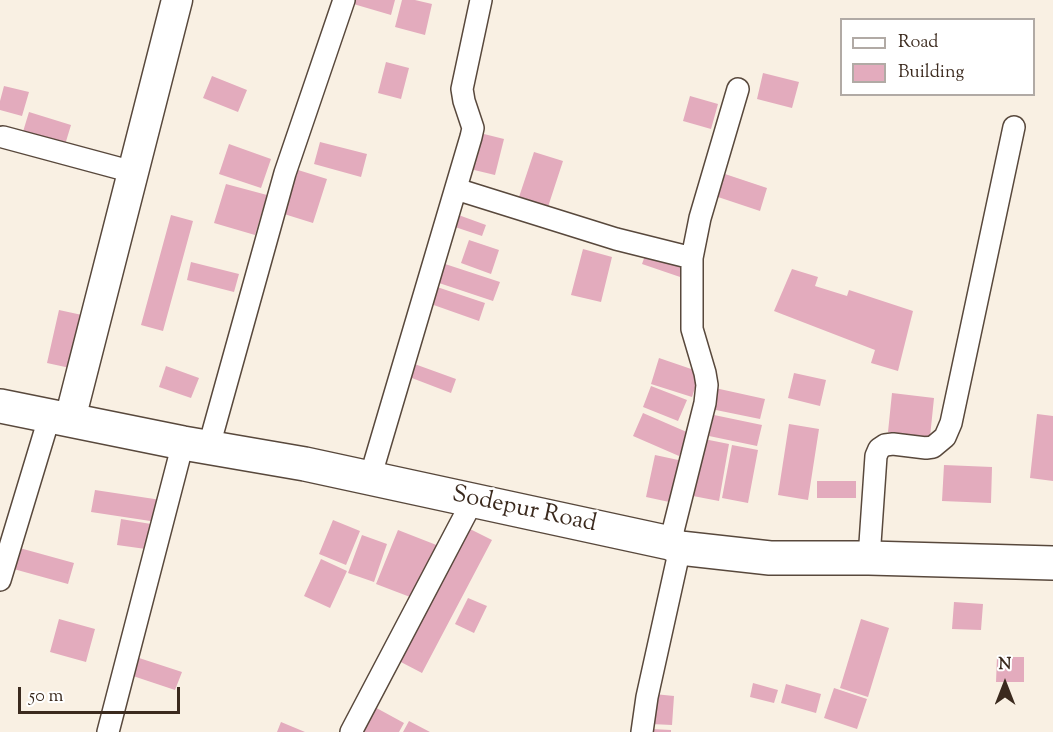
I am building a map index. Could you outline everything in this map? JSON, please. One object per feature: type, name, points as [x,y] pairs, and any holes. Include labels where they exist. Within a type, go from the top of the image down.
[{"type":"main road","name":"Sodepur Road","points":[[0,406],[370,478],[675,545],[770,558],[1053,563]]},
{"type":"street","points":[[0,580],[60,417],[133,172],[177,0]]},
{"type":"street","points":[[108,732],[196,445],[344,0]]},
{"type":"street","points":[[370,478],[473,128],[462,89],[481,0]]},
{"type":"street","points":[[642,732],[675,545],[707,386],[692,328],[692,258],[700,218],[738,89]]},
{"type":"street","points":[[869,558],[876,456],[879,449],[893,444],[933,447],[945,437],[951,423],[1014,126]]},
{"type":"street","points":[[1,140],[133,172]]},
{"type":"street","points":[[456,189],[616,239],[692,258]]},
{"type":"street","points":[[351,732],[473,500]]},
{"type":"building","points":[[351,0],[395,0],[391,15],[350,3]]},
{"type":"building","points":[[402,0],[432,4],[425,35],[395,27]]},
{"type":"building","points":[[386,62],[409,68],[401,99],[378,93]]},
{"type":"building","points":[[763,73],[799,82],[792,108],[757,99]]},
{"type":"building","points":[[212,76],[247,90],[238,112],[203,98]]},
{"type":"building","points":[[4,86],[29,92],[22,116],[0,110]]},
{"type":"building","points":[[690,96],[718,104],[711,129],[683,121]]},
{"type":"building","points":[[29,112],[71,125],[64,148],[22,135]]},
{"type":"building","points":[[480,133],[504,139],[495,175],[470,169]]},
{"type":"building","points":[[320,142],[367,154],[361,177],[314,164]]},
{"type":"building","points":[[229,144],[271,159],[261,188],[219,174]]},
{"type":"building","points":[[534,152],[563,161],[546,213],[517,203]]},
{"type":"building","points":[[298,170],[327,179],[313,223],[284,214]]},
{"type":"building","points":[[725,174],[767,188],[760,211],[718,197]]},
{"type":"building","points":[[226,184],[267,195],[255,235],[214,223]]},
{"type":"building","points":[[453,213],[486,225],[482,236],[449,225]]},
{"type":"building","points":[[171,215],[193,221],[163,331],[141,325]]},
{"type":"building","points":[[469,240],[499,250],[491,274],[461,263]]},
{"type":"building","points":[[583,249],[612,257],[601,302],[571,295]]},
{"type":"building","points":[[647,250],[691,266],[686,279],[642,264]]},
{"type":"building","points":[[191,262],[239,274],[234,292],[187,280]]},
{"type":"building","points":[[439,262],[500,282],[493,301],[433,281]]},
{"type":"building","points":[[792,269],[818,277],[815,286],[847,296],[849,290],[913,311],[898,371],[871,363],[875,350],[774,311]]},
{"type":"building","points":[[434,286],[485,303],[479,321],[428,303]]},
{"type":"building","points":[[59,310],[82,315],[70,368],[47,363]]},
{"type":"building","points":[[659,358],[700,372],[692,397],[651,384]]},
{"type":"building","points":[[409,362],[456,379],[451,393],[404,375]]},
{"type":"building","points":[[166,366],[199,378],[191,398],[159,387]]},
{"type":"building","points":[[794,373],[826,380],[820,406],[788,398]]},
{"type":"building","points":[[651,386],[687,400],[678,421],[643,407]]},
{"type":"building","points":[[715,388],[765,399],[760,419],[711,409]]},
{"type":"building","points":[[892,393],[934,398],[930,437],[888,432]]},
{"type":"building","points":[[643,413],[689,433],[679,456],[633,436]]},
{"type":"building","points":[[1037,414],[1053,416],[1053,481],[1030,478]]},
{"type":"building","points":[[714,415],[762,425],[757,446],[709,436]]},
{"type":"building","points":[[789,424],[819,429],[808,500],[778,495]]},
{"type":"building","points":[[704,439],[729,444],[719,501],[693,496]]},
{"type":"building","points":[[732,445],[758,450],[748,503],[722,498]]},
{"type":"building","points":[[655,455],[683,461],[674,503],[646,497]]},
{"type":"building","points":[[944,465],[992,467],[991,503],[942,501]]},
{"type":"building","points":[[817,481],[856,481],[856,498],[817,498]]},
{"type":"building","points":[[95,490],[161,500],[157,522],[91,512]]},
{"type":"building","points":[[121,519],[157,525],[153,550],[117,545]]},
{"type":"building","points":[[333,520],[360,531],[346,565],[319,554]]},
{"type":"building","points":[[466,527],[492,540],[422,673],[397,660]]},
{"type":"building","points":[[398,530],[439,546],[418,600],[376,584]]},
{"type":"building","points":[[362,535],[387,544],[374,582],[348,573]]},
{"type":"building","points":[[16,547],[74,563],[68,584],[10,568]]},
{"type":"building","points":[[321,559],[347,571],[330,608],[304,596]]},
{"type":"building","points":[[468,598],[487,606],[474,633],[455,624]]},
{"type":"building","points":[[954,602],[983,604],[981,630],[952,629]]},
{"type":"building","points":[[59,619],[95,629],[86,662],[50,652]]},
{"type":"building","points":[[861,619],[889,628],[868,697],[840,688]]},
{"type":"building","points":[[136,657],[182,672],[175,690],[130,675]]},
{"type":"building","points":[[997,657],[1024,657],[1024,682],[996,682]]},
{"type":"building","points":[[753,683],[778,690],[774,703],[750,697]]},
{"type":"building","points":[[786,684],[821,694],[816,713],[781,703]]},
{"type":"building","points":[[834,688],[867,699],[857,729],[824,718]]},
{"type":"building","points":[[654,694],[674,696],[672,725],[651,724]]},
{"type":"building","points":[[371,705],[404,723],[399,732],[358,732]]},
{"type":"building","points":[[409,721],[430,732],[403,732]]},
{"type":"building","points":[[281,722],[305,732],[277,732]]},
{"type":"building","points":[[651,729],[671,730],[671,732],[651,732]]}]
